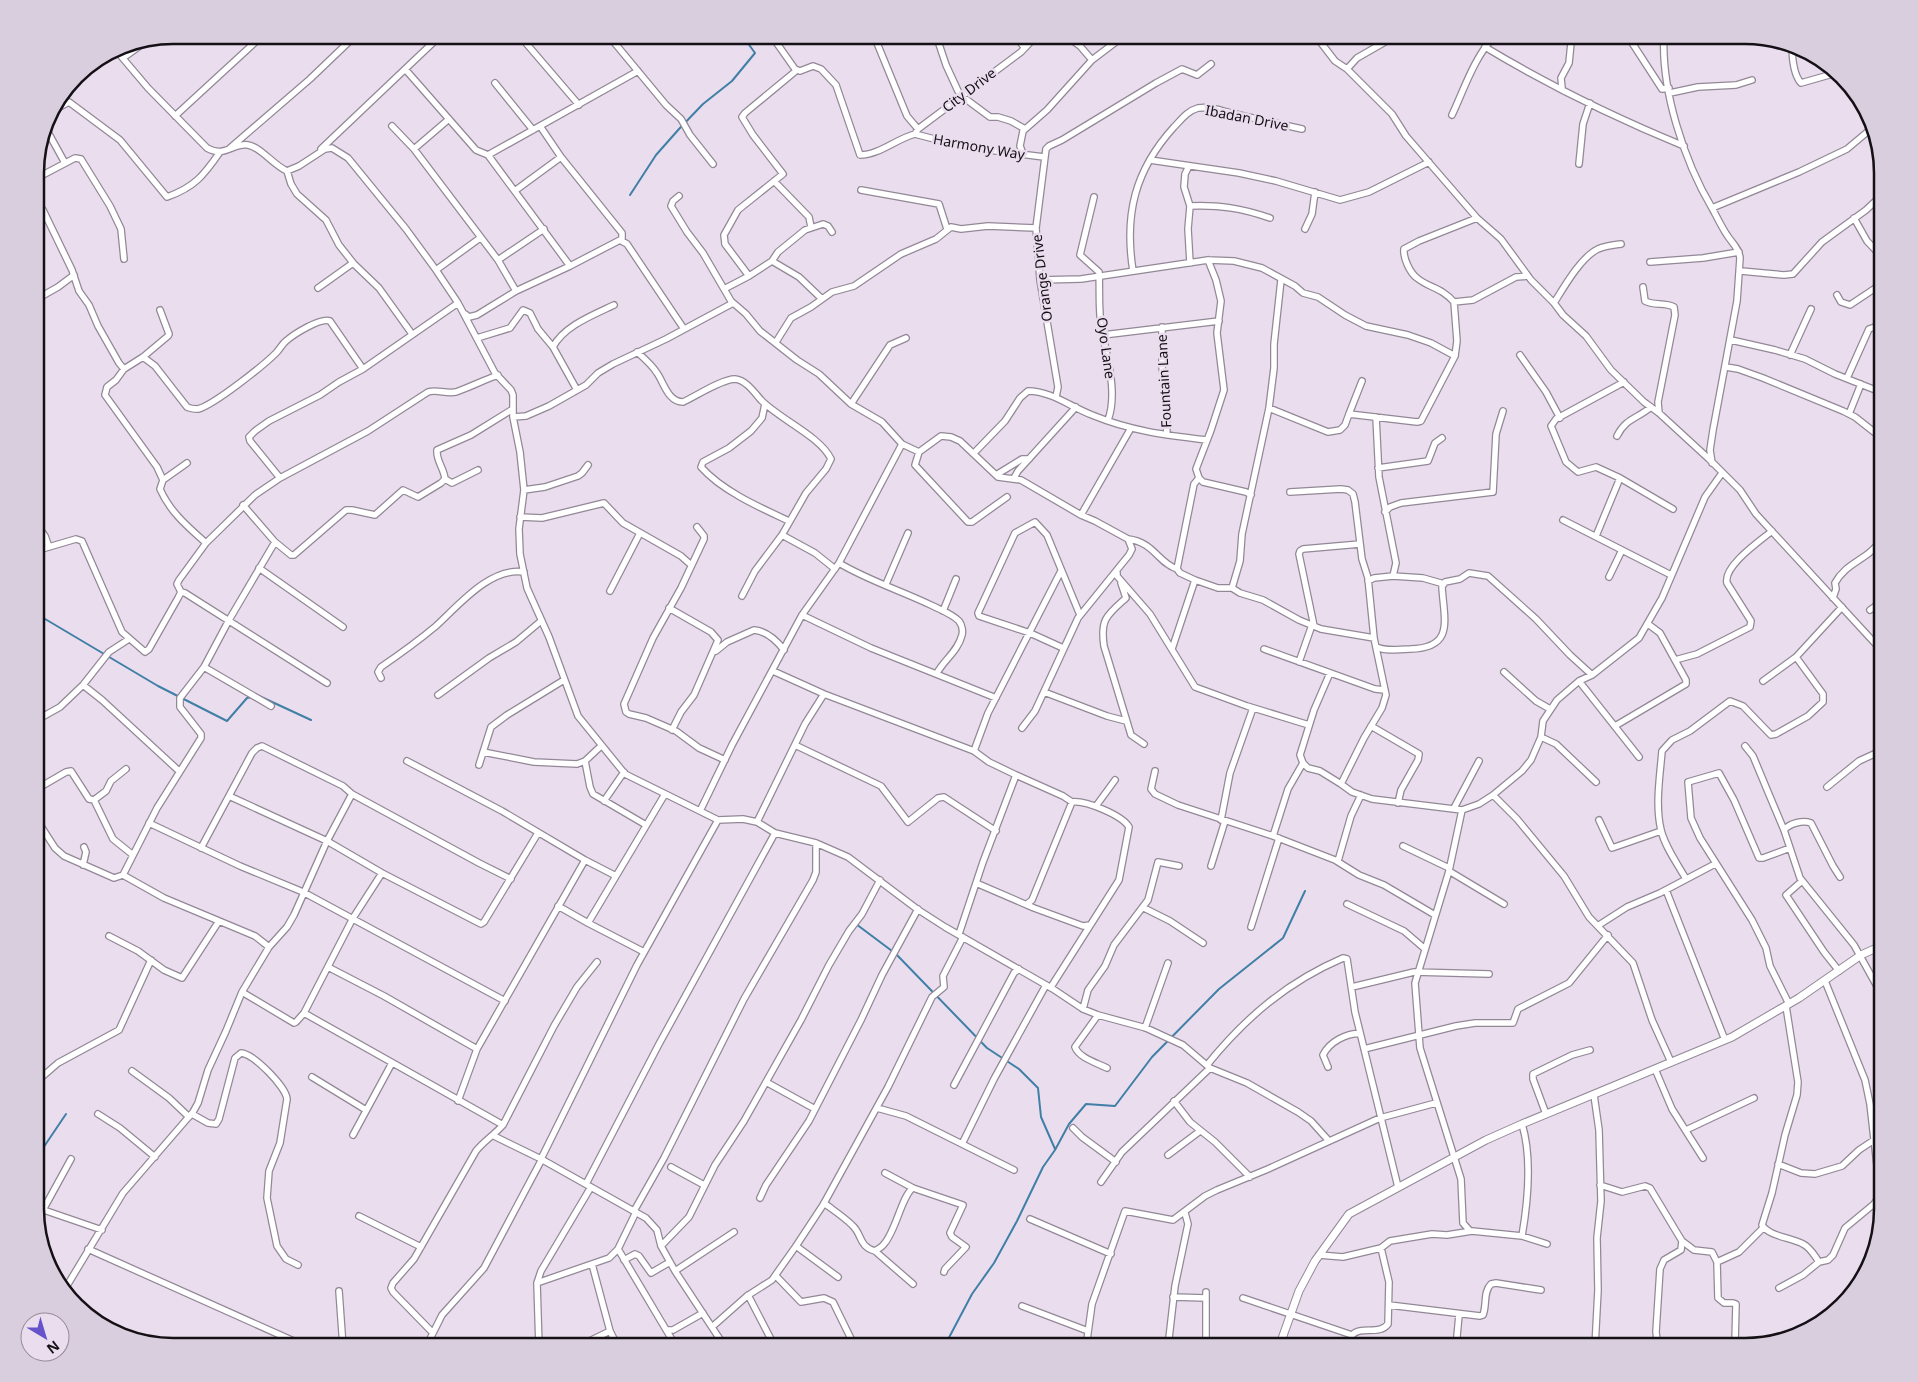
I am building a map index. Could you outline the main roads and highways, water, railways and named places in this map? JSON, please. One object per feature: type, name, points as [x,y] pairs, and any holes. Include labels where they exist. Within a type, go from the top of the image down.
[{"type":"waterway","points":[[630,195],[656,155],[703,104],[732,81],[755,53],[748,44]]},
{"type":"waterway","points":[[44,618],[158,686],[227,721],[247,698],[252,697]]},
{"type":"waterway","points":[[257,695],[311,720]]},
{"type":"waterway","points":[[949,1338],[972,1294],[994,1263],[1043,1167],[1069,1124],[1086,1104],[1115,1106],[1152,1057],[1219,989],[1283,938],[1305,891]]},
{"type":"waterway","points":[[856,924],[892,951]]},
{"type":"waterway","points":[[896,954],[987,1048],[1019,1069],[1038,1088],[1041,1117],[1055,1149]]},
{"type":"waterway","points":[[44,1147],[66,1114]]}]
